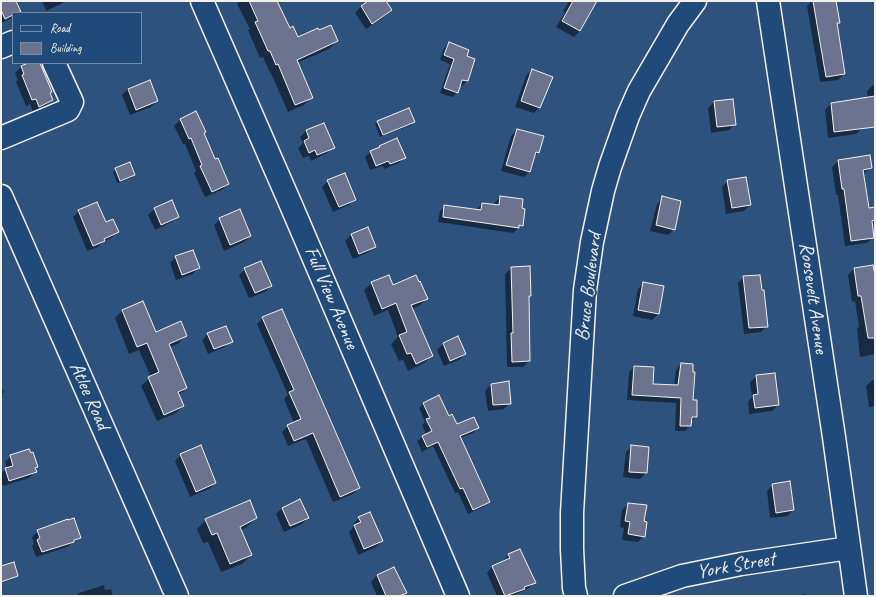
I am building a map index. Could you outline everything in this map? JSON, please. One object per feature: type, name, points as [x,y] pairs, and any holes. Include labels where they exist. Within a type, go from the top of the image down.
[{"type":"street","name":"Full View Avenue","points":[[202,1],[458,596]]},
{"type":"street","name":"Bruce Boulevard","points":[[576,596],[572,557],[572,512],[585,290],[592,242],[605,185],[628,116],[639,91],[678,24],[695,1]]},
{"type":"street","name":"Roosevelt Avenue","points":[[768,1],[856,596]]},
{"type":"street","points":[[1,47],[12,42]]},
{"type":"street","points":[[1,138],[68,110],[72,102],[54,64]]},
{"type":"street","name":"Atlee Road","points":[[3,203],[177,596]]},
{"type":"street","name":"York Street","points":[[625,596],[690,574],[741,564],[849,548]]},
{"type":"building","points":[[1,1],[16,1],[21,12],[12,12],[12,16],[5,19],[1,10]]},
{"type":"building","points":[[249,1],[277,1],[290,28],[293,26],[298,37],[318,28],[319,30],[331,25],[338,41],[297,60],[313,98],[295,105],[278,64],[276,65],[270,51],[268,51],[255,22],[258,21]]},
{"type":"building","points":[[368,1],[386,1],[392,10],[372,24],[361,6]]},
{"type":"building","points":[[573,1],[597,1],[580,31],[562,21]]},
{"type":"building","points":[[813,1],[836,1],[840,23],[837,23],[845,74],[826,77]]},
{"type":"building","points":[[449,42],[469,50],[467,56],[475,59],[468,81],[462,80],[458,93],[444,88],[454,59],[444,55]]},
{"type":"building","points":[[26,64],[40,64],[52,92],[50,93],[53,100],[39,107],[36,99],[32,100],[22,75],[24,74],[21,66]]},
{"type":"building","points":[[532,69],[553,77],[540,108],[521,101]]},
{"type":"building","points":[[150,80],[158,101],[136,110],[128,89]]},
{"type":"building","points":[[875,96],[875,127],[834,132],[831,103]]},
{"type":"building","points":[[733,99],[736,125],[717,127],[714,101]]},
{"type":"building","points":[[409,108],[415,122],[383,135],[377,121]]},
{"type":"building","points":[[196,111],[206,132],[204,133],[215,159],[218,158],[229,184],[212,192],[200,166],[202,165],[191,138],[189,139],[180,119]]},
{"type":"building","points":[[324,123],[335,148],[317,155],[315,150],[309,153],[304,141],[309,138],[306,130]]},
{"type":"building","points":[[517,129],[544,136],[539,153],[536,152],[530,172],[506,165]]},
{"type":"building","points":[[397,138],[406,158],[390,164],[388,161],[376,166],[370,151]]},
{"type":"building","points":[[870,155],[872,168],[863,170],[869,208],[875,207],[875,220],[872,221],[874,238],[851,241],[844,189],[842,189],[838,160]]},
{"type":"building","points":[[130,162],[135,175],[120,181],[115,168]]},
{"type":"building","points":[[345,173],[356,200],[339,207],[327,180]]},
{"type":"building","points":[[746,177],[751,205],[732,208],[727,180]]},
{"type":"building","points":[[500,196],[523,199],[522,208],[525,209],[523,226],[519,225],[519,228],[443,217],[444,205],[481,210],[482,203],[499,205]]},
{"type":"building","points":[[662,196],[681,201],[675,230],[656,225]]},
{"type":"building","points":[[172,200],[179,217],[161,225],[154,208]]},
{"type":"building","points":[[97,202],[106,222],[113,219],[119,232],[104,239],[105,241],[93,246],[78,210]]},
{"type":"building","points":[[240,209],[251,236],[230,245],[219,218]]},
{"type":"building","points":[[368,227],[376,247],[359,254],[351,234]]},
{"type":"building","points":[[193,250],[200,268],[182,275],[175,256]]},
{"type":"building","points":[[261,261],[272,286],[255,293],[244,268]]},
{"type":"building","points":[[873,265],[875,275],[875,338],[868,338],[861,296],[858,296],[854,268]]},
{"type":"building","points":[[530,266],[530,361],[512,362],[511,333],[513,333],[511,267]]},
{"type":"building","points":[[389,275],[393,285],[416,275],[428,299],[411,305],[433,356],[416,364],[411,353],[407,354],[399,335],[407,332],[396,303],[382,309],[371,282]]},
{"type":"building","points":[[760,275],[762,290],[764,290],[768,327],[749,328],[743,276]]},
{"type":"building","points":[[643,282],[664,286],[659,314],[638,310]]},
{"type":"building","points":[[143,301],[156,332],[181,321],[187,336],[169,344],[187,388],[178,392],[184,406],[164,415],[148,377],[159,372],[147,343],[137,347],[122,310]]},
{"type":"building","points":[[282,309],[360,488],[340,497],[313,433],[294,441],[287,425],[301,419],[289,392],[294,390],[262,317]]},
{"type":"building","points":[[226,326],[233,342],[214,349],[207,333]]},
{"type":"building","points":[[458,336],[466,354],[450,361],[443,343]]},
{"type":"building","points":[[681,363],[693,364],[693,372],[695,372],[693,400],[697,400],[697,417],[692,417],[691,426],[680,426],[681,398],[632,395],[634,366],[654,367],[653,384],[678,385]]},
{"type":"building","points":[[775,373],[779,405],[755,408],[753,395],[758,394],[756,375]]},
{"type":"building","points":[[509,381],[511,404],[493,405],[491,384]]},
{"type":"building","points":[[439,395],[449,416],[452,414],[457,424],[474,417],[479,428],[460,436],[490,502],[473,510],[463,488],[460,489],[438,442],[427,447],[422,436],[432,431],[426,419],[430,418],[423,403]]},
{"type":"building","points":[[201,445],[216,483],[196,492],[180,454]]},
{"type":"building","points":[[631,445],[649,447],[647,473],[629,472]]},
{"type":"building","points":[[29,449],[31,453],[33,452],[38,467],[35,468],[37,472],[9,481],[5,468],[13,466],[10,455]]},
{"type":"building","points":[[790,481],[794,510],[776,513],[772,484]]},
{"type":"building","points":[[300,499],[309,518],[290,526],[282,508]]},
{"type":"building","points":[[250,500],[257,518],[240,527],[252,555],[230,564],[217,533],[212,535],[205,519]]},
{"type":"building","points":[[628,503],[647,505],[644,521],[647,522],[645,537],[628,534],[630,522],[625,521]]},
{"type":"building","points":[[370,512],[383,541],[364,549],[354,525],[361,522],[358,517]]},
{"type":"building","points":[[74,518],[81,538],[74,540],[74,542],[42,552],[37,540],[40,538],[37,530]]},
{"type":"building","points":[[520,549],[536,583],[524,587],[525,589],[505,596],[492,566],[510,558],[508,554]]},
{"type":"building","points":[[14,562],[18,576],[1,582],[1,566]]},
{"type":"building","points":[[394,567],[407,593],[399,596],[386,596],[377,575]]}]
